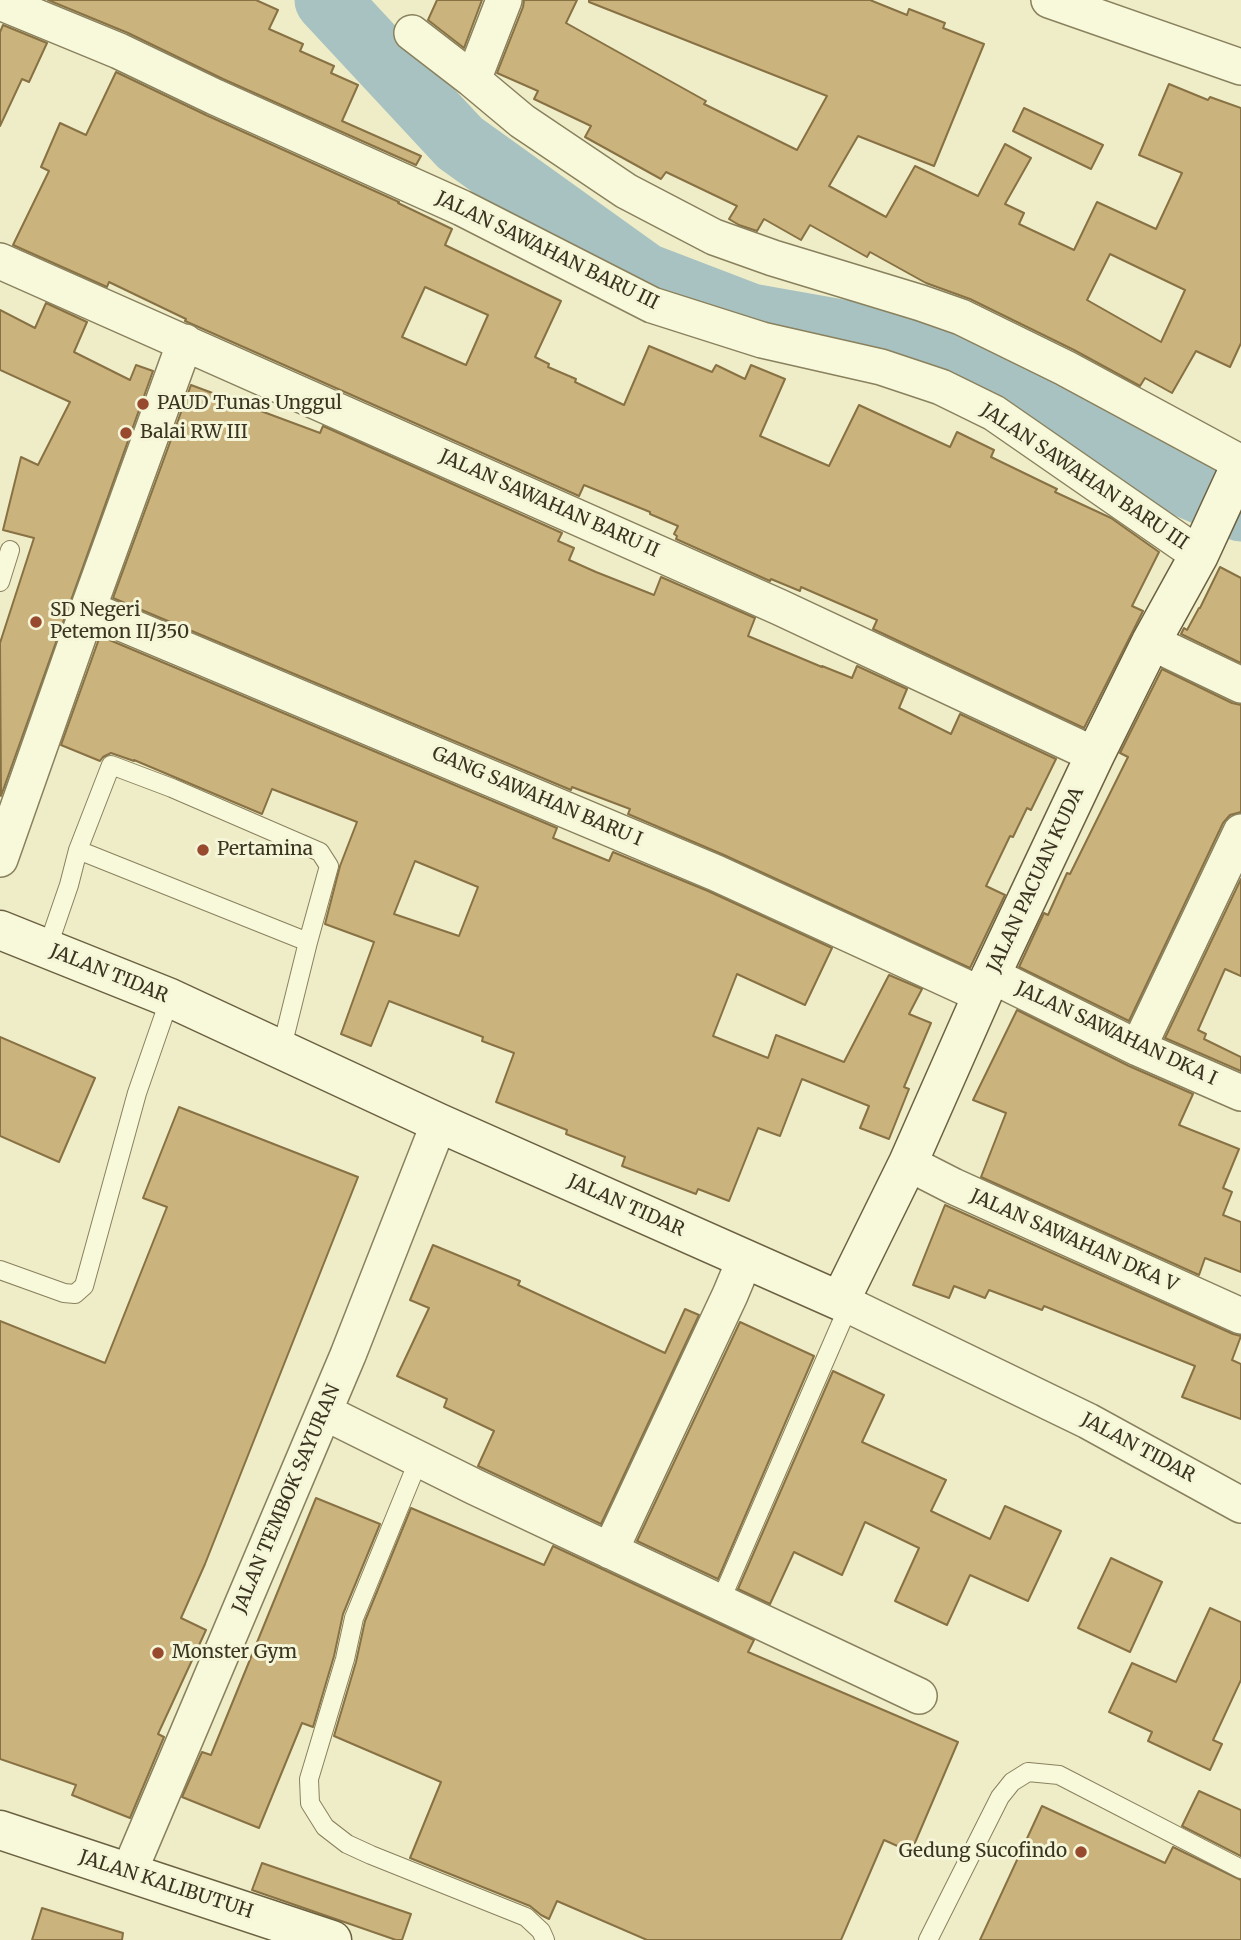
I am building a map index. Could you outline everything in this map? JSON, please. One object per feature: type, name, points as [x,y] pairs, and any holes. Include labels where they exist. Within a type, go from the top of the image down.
[{"type":"street","points":[[473,80],[504,0]]},
{"type":"street","points":[[1049,0],[1241,67]]},
{"type":"street","name":"JALAN SAWAHAN BARU III","points":[[0,2],[119,51],[462,208],[652,305],[762,340],[881,367],[941,387],[994,413],[1199,555]]},
{"type":"street","points":[[412,33],[522,121],[626,191],[714,237],[961,317],[1065,368],[1241,464]]},
{"type":"street","name":"JALAN SAWAHAN BARU II","points":[[0,261],[767,602],[1095,755]]},
{"type":"street","points":[[0,859],[185,342]]},
{"type":"street","name":"JALAN PACUAN KUDA","points":[[844,1303],[987,985],[1095,755],[1151,642],[1199,555],[1241,464]]},
{"type":"street","name":"GANG SAWAHAN BARU I","points":[[88,608],[987,985]]},
{"type":"street","points":[[1151,642],[1241,685]]},
{"type":"street","points":[[1138,1048],[1241,832]]},
{"type":"street","name":"JALAN TIDAR","points":[[0,930],[170,998],[439,1123],[844,1303],[1088,1421],[1241,1505]]},
{"type":"street","name":"JALAN SAWAHAN DKA I","points":[[987,985],[1241,1093]]},
{"type":"street","name":"JALAN TEMBOK SAYURAN","points":[[129,1872],[348,1355],[439,1123]]},
{"type":"street","name":"JALAN SAWAHAN DKA V","points":[[908,1163],[953,1186],[1241,1316]]},
{"type":"street","points":[[610,1550],[745,1259]]},
{"type":"street","points":[[324,1412],[919,1696]]},
{"type":"street","name":"JALAN KALIBUTUH","points":[[0,1830],[332,1940]]},
{"type":"lane","points":[[0,582],[10,550]]},
{"type":"lane","points":[[47,948],[78,850],[111,765],[154,780],[320,852],[327,859],[329,866],[281,1051]]},
{"type":"lane","points":[[78,850],[308,942]]},
{"type":"lane","points":[[0,1270],[64,1293],[75,1294],[84,1286],[137,1093],[170,998]]},
{"type":"lane","points":[[720,1602],[844,1303]]},
{"type":"lane","points":[[419,1459],[354,1618],[345,1659],[309,1779],[310,1803],[325,1827],[347,1844],[526,1917],[541,1931],[545,1940]]},
{"type":"lane","points":[[928,1940],[1000,1797],[1013,1782],[1028,1772],[1059,1775],[1241,1869]]},
{"type":"building","points":[[48,0],[256,0],[278,10],[269,29],[303,44],[300,51],[334,66],[331,73],[358,85],[342,121],[421,156],[416,165],[223,79],[128,33]]},
{"type":"building","points":[[437,0],[482,0],[464,48],[428,20]]},
{"type":"building","points":[[524,0],[577,0],[566,23],[706,101],[704,104],[797,150],[827,96],[589,0],[870,0],[907,15],[909,9],[945,23],[943,28],[984,44],[934,166],[858,136],[829,186],[886,217],[915,166],[978,196],[1005,144],[1031,158],[1005,204],[1024,213],[1019,224],[1074,250],[1097,202],[1156,229],[1182,173],[1139,155],[1169,84],[1208,100],[1210,97],[1241,108],[1241,343],[1230,367],[1196,351],[1172,393],[1145,378],[1140,386],[970,299],[926,283],[870,252],[867,257],[810,225],[801,240],[764,219],[757,231],[739,225],[729,219],[737,206],[666,172],[661,179],[585,137],[591,126],[534,99],[538,91],[497,73]],"holes":[[[1110,254],[1185,290],[1161,342],[1087,300]]]},
{"type":"building","points":[[3,25],[47,43],[29,82],[22,79],[0,126],[0,32]]},
{"type":"building","points":[[116,72],[452,229],[445,245],[561,301],[535,357],[549,364],[548,367],[576,379],[575,382],[624,405],[649,346],[712,372],[716,365],[745,379],[751,365],[785,379],[760,436],[829,466],[859,405],[950,447],[957,432],[994,450],[991,457],[1057,489],[1055,492],[1111,518],[1159,552],[1132,606],[1143,611],[1084,728],[873,629],[877,620],[801,587],[800,591],[771,579],[770,581],[676,539],[674,534],[678,526],[650,512],[584,485],[579,496],[185,321],[186,319],[109,282],[107,287],[13,245],[49,171],[41,167],[60,123],[86,135]],"holes":[[[425,287],[488,315],[466,365],[402,337]]]},
{"type":"building","points":[[1024,108],[1103,145],[1091,169],[1013,131]]},
{"type":"building","points":[[46,303],[87,322],[74,352],[130,380],[136,365],[153,371],[1,796],[0,643],[34,538],[3,530],[21,457],[38,465],[70,402],[0,370],[0,310],[35,328]]},
{"type":"building","points":[[191,385],[320,433],[323,426],[562,533],[558,541],[574,548],[569,560],[596,572],[654,595],[661,577],[755,618],[748,636],[852,678],[857,666],[907,689],[899,708],[951,734],[960,714],[1056,759],[1031,810],[1027,808],[1013,837],[1010,836],[986,886],[1005,895],[970,968],[628,814],[630,809],[572,787],[571,790],[113,598]]},
{"type":"building","points":[[1220,567],[1241,578],[1241,663],[1181,634],[1184,628],[1187,630],[1200,608]]},
{"type":"building","points":[[100,636],[557,828],[553,838],[609,861],[613,852],[708,891],[832,948],[805,1005],[737,974],[713,1036],[768,1058],[776,1035],[844,1062],[889,975],[922,989],[909,1014],[931,1023],[904,1087],[909,1089],[889,1139],[860,1128],[869,1106],[802,1079],[780,1136],[758,1128],[729,1201],[698,1189],[696,1194],[622,1166],[625,1157],[496,1102],[514,1053],[482,1041],[483,1037],[389,1001],[371,1046],[341,1034],[374,942],[325,924],[340,866],[357,822],[272,789],[262,814],[134,760],[111,753],[100,761],[61,745]],"holes":[[[415,861],[478,887],[459,936],[394,914]]]},
{"type":"building","points":[[1162,669],[1241,705],[1241,812],[1230,815],[1223,823],[1129,1021],[1019,967],[1044,913],[1048,915],[1128,757],[1120,753]]},
{"type":"building","points":[[1241,879],[1241,976],[1225,969],[1198,1030],[1206,1034],[1204,1039],[1241,1057],[1241,1071],[1165,1038]]},
{"type":"building","points":[[1017,1010],[1129,1066],[1193,1094],[1179,1125],[1239,1149],[1223,1188],[1232,1192],[1223,1215],[1241,1222],[1241,1272],[1205,1258],[1199,1275],[981,1177],[1006,1113],[973,1100]]},
{"type":"building","points":[[0,1037],[95,1078],[59,1162],[0,1136]]},
{"type":"building","points":[[179,1107],[358,1177],[205,1564],[181,1618],[206,1630],[158,1734],[164,1737],[130,1818],[72,1795],[76,1785],[0,1759],[0,1321],[105,1363],[167,1207],[143,1198]]},
{"type":"building","points":[[945,1205],[1241,1336],[1232,1360],[1241,1364],[1241,1419],[1182,1397],[1195,1366],[1044,1306],[1042,1310],[989,1290],[985,1298],[954,1286],[949,1298],[913,1285]]},
{"type":"building","points":[[433,1245],[520,1281],[518,1285],[665,1353],[685,1309],[699,1315],[601,1524],[478,1466],[494,1431],[444,1407],[447,1399],[397,1376],[429,1308],[410,1300]]},
{"type":"building","points":[[740,1322],[814,1356],[718,1579],[637,1541]]},
{"type":"building","points":[[833,1371],[884,1395],[862,1442],[946,1480],[931,1511],[990,1539],[1005,1506],[1061,1531],[1028,1601],[970,1575],[947,1625],[895,1601],[919,1548],[865,1522],[842,1575],[794,1552],[770,1604],[738,1589]]},
{"type":"building","points":[[316,1498],[380,1524],[343,1614],[313,1727],[302,1723],[259,1828],[182,1797],[202,1752],[211,1755]]},
{"type":"building","points":[[411,1508],[544,1565],[553,1546],[754,1640],[748,1652],[958,1742],[911,1852],[884,1840],[841,1940],[647,1940],[557,1901],[549,1919],[530,1906],[410,1858],[441,1782],[334,1736],[365,1621]]},
{"type":"building","points":[[1111,1558],[1162,1582],[1130,1652],[1078,1628]]},
{"type":"building","points":[[1210,1608],[1241,1622],[1241,1680],[1213,1740],[1222,1744],[1210,1770],[1148,1741],[1152,1732],[1109,1712],[1132,1663],[1176,1682]]},
{"type":"building","points":[[1199,1791],[1241,1810],[1241,1856],[1182,1826]]},
{"type":"building","name":"Gedung Sucofindo","points":[[1042,1806],[1165,1863],[1173,1847],[1241,1880],[1241,1940],[980,1940]]},
{"type":"building","points":[[262,1863],[411,1914],[402,1940],[252,1890]]},
{"type":"building","points":[[42,1908],[123,1933],[122,1940],[32,1940]]},
{"type":"waterway","points":[[327,0],[460,143],[644,275],[751,316],[903,343],[1034,399],[1154,471],[1241,509]]},
{"type":"place","name":"PAUD Tunas Unggul","points":[[143,404]]},
{"type":"place","name":"Balai RW III","points":[[126,433]]},
{"type":"place","name":"SD Negeri Petemon II/350","points":[[36,622]]},
{"type":"place","name":"Pertamina","points":[[203,850]]},
{"type":"place","name":"Monster Gym","points":[[158,1653]]},
{"type":"place","name":"Gedung Sucofindo","points":[[1081,1852]]}]
